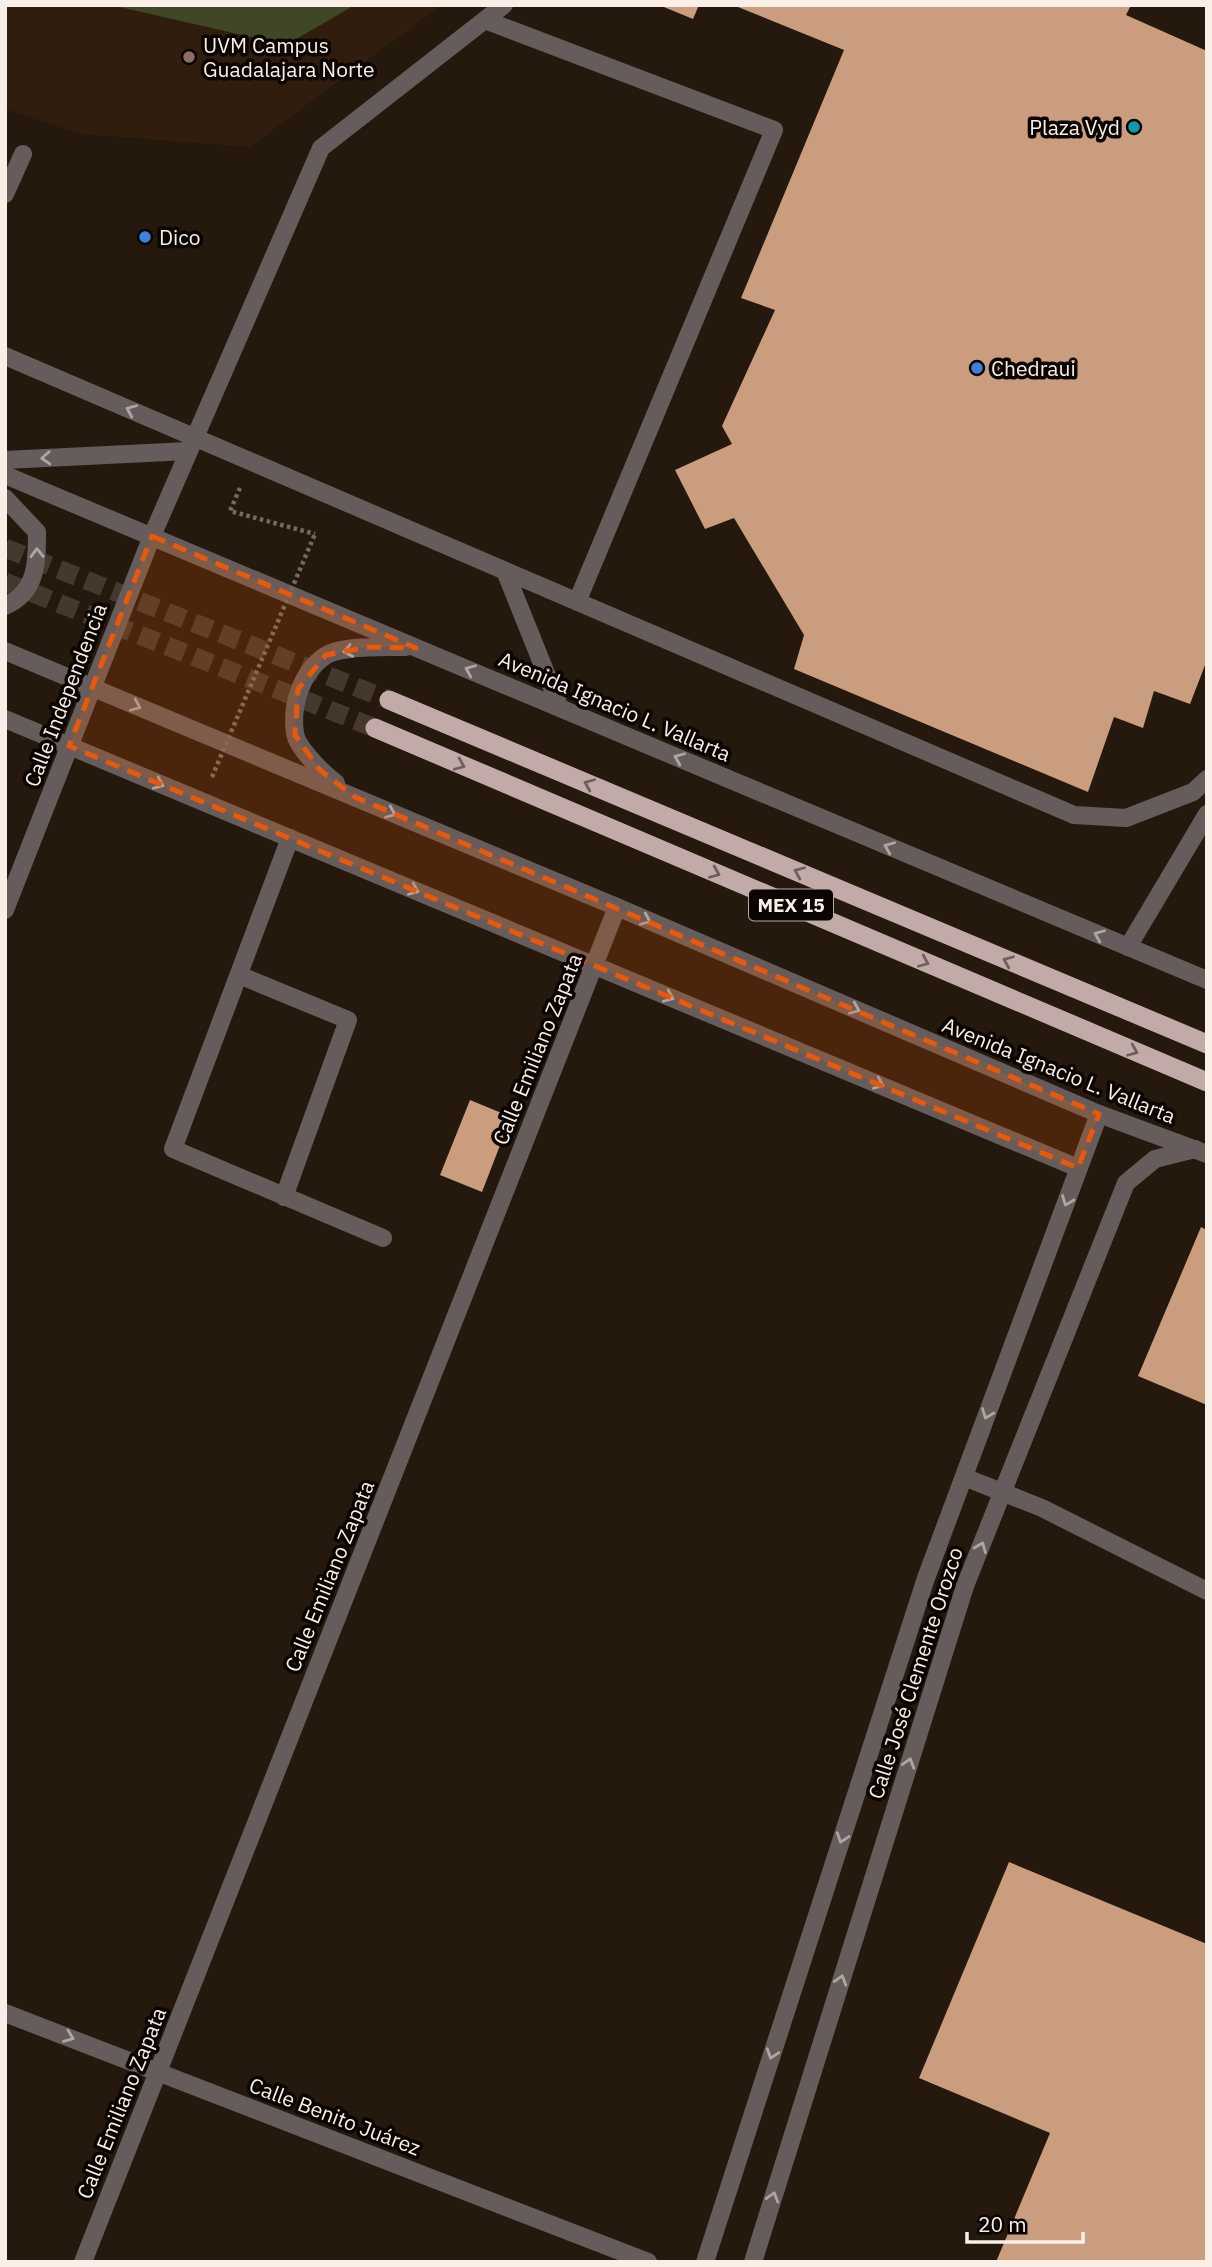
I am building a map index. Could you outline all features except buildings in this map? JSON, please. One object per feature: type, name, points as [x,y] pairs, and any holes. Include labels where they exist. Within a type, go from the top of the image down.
[{"type":"highway","name":"MEX 15","points":[[389,700],[1207,1044]]},
{"type":"highway","name":"MEX 15","points":[[375,729],[1207,1082]]},
{"type":"street","name":"Calle Independencia","points":[[5,910],[152,536],[320,148],[504,5]]},
{"type":"street","points":[[485,20],[774,130],[577,602]]},
{"type":"street","points":[[5,194],[23,154]]},
{"type":"street","points":[[5,356],[191,444],[252,462],[1074,815],[1126,818],[1193,792],[1207,779]]},
{"type":"street","points":[[5,460],[191,444]]},
{"type":"street","name":"Avenida Ignacio L. Vallarta","points":[[5,475],[1207,980]]},
{"type":"street","points":[[5,498],[37,532],[37,569],[18,600],[5,606]]},
{"type":"street","points":[[505,571],[560,708]]},
{"type":"street","points":[[355,797],[320,770],[295,735],[298,689],[326,655],[368,647],[416,648]]},
{"type":"street","name":"Avenida Ignacio L. Vallarta","points":[[5,651],[617,907],[1099,1114],[1201,1152]]},
{"type":"street","points":[[5,719],[1078,1168]]},
{"type":"street","points":[[1128,947],[1207,814]]},
{"type":"street","points":[[290,838],[173,1149],[383,1238]]},
{"type":"street","name":"Calle Emiliano Zapata","points":[[83,2262],[617,907]]},
{"type":"street","points":[[239,975],[348,1020],[284,1197]]},
{"type":"street","name":"Calle José Clemente Orozco","points":[[705,2262],[922,1591],[1099,1114]]},
{"type":"street","name":"Calle José Clemente Orozco","points":[[753,2262],[965,1586],[1126,1183],[1156,1159],[1201,1152]]},
{"type":"street","points":[[964,1477],[1042,1508],[1207,1591]]},
{"type":"street","name":"Calle Benito Juárez","points":[[5,2012],[648,2262]]},
{"type":"path","points":[[212,777],[315,534],[230,511],[252,462]]},
{"type":"highlighted area","points":[[152,536],[416,648],[368,647],[326,655],[298,689],[295,735],[320,770],[355,797],[1099,1114],[1078,1168],[69,746]]},
{"type":"shaded area","name":"UVM Campus Guadalajara Norte","points":[[5,5],[442,5],[250,147],[80,134],[5,109]]},
{"type":"green space","points":[[111,5],[355,5],[286,45]]},
{"type":"tunnel","points":[[5,548],[389,700]]},
{"type":"tunnel","points":[[5,582],[375,728]]},
{"type":"place","name":"UVM Campus Guadalajara Norte","points":[[189,57]]},
{"type":"place","name":"Plaza Vyd","points":[[1134,127]]},
{"type":"place","name":"Dico","points":[[145,237]]},
{"type":"place","name":"Chedraui","points":[[977,368]]}]
